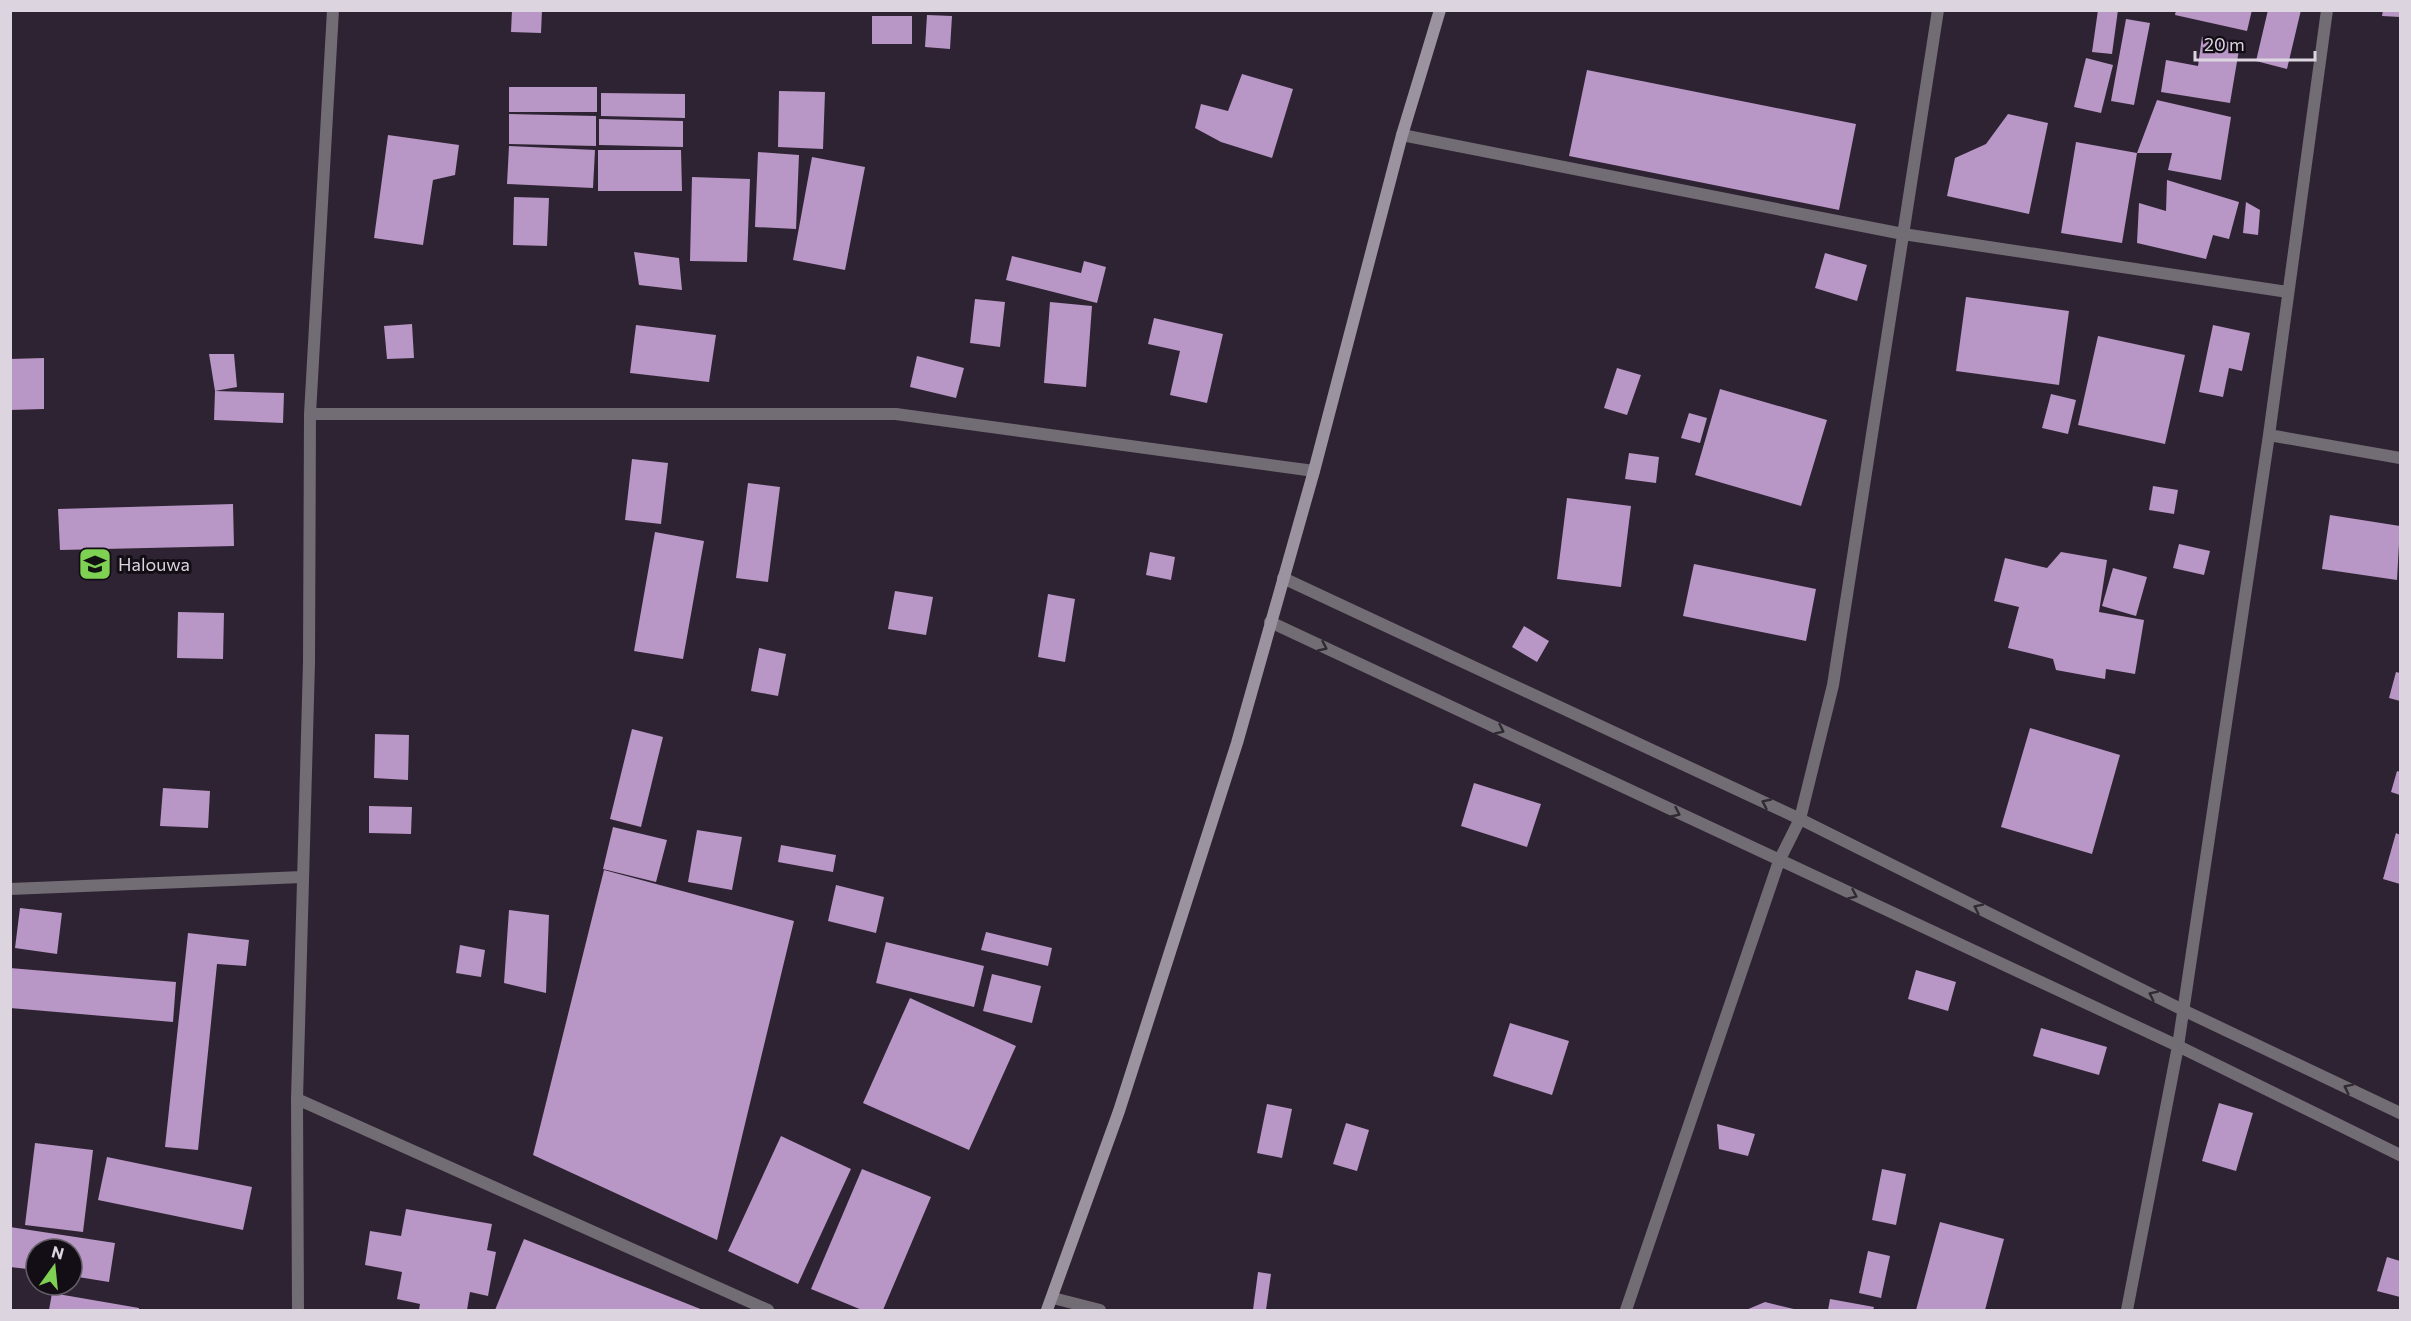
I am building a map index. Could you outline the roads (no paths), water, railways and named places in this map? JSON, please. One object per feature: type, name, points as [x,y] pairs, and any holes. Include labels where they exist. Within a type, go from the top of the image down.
[{"type":"main road","points":[[1047,1311],[1130,1078],[1237,743],[1314,471],[1402,135],[1440,10]]},
{"type":"street","points":[[298,1311],[297,1099],[309,662],[310,414],[333,10]]},
{"type":"street","points":[[1626,1311],[1779,861],[1800,819],[1833,685],[1938,10]]},
{"type":"street","points":[[2127,1311],[2178,1046],[2269,435],[2327,10]]},
{"type":"street","points":[[1402,135],[1903,234],[2288,292]]},
{"type":"street","points":[[310,414],[896,414],[1314,471]]},
{"type":"street","points":[[2269,435],[2400,458]]},
{"type":"street","points":[[1283,578],[1800,819],[2183,1010],[2400,1113]]},
{"type":"street","points":[[1270,622],[2178,1046],[2400,1155]]},
{"type":"street","points":[[10,889],[302,877]]},
{"type":"street","points":[[297,1099],[768,1311]]},
{"type":"street","points":[[1053,1298],[1100,1311]]},
{"type":"place","name":"Halouwa","points":[[95,564]]}]
